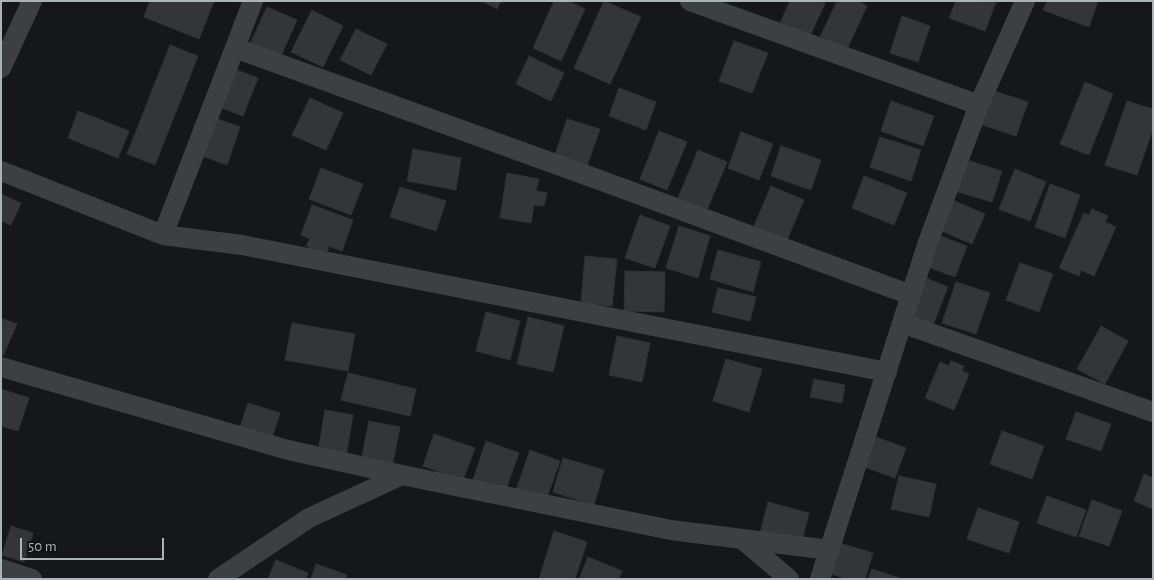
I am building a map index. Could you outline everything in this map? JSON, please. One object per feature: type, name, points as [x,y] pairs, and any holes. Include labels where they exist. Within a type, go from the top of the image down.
[{"type":"street","points":[[1,68],[32,1]]},
{"type":"street","points":[[162,235],[253,1]]},
{"type":"street","points":[[690,1],[979,104]]},
{"type":"street","points":[[820,579],[927,245],[979,104],[1026,1]]},
{"type":"street","points":[[235,48],[911,295]]},
{"type":"street","points":[[1,171],[162,235],[242,245],[886,372]]},
{"type":"street","points":[[902,323],[1153,412]]},
{"type":"street","points":[[1,367],[288,450],[671,530],[830,550]]},
{"type":"street","points":[[218,579],[309,518],[402,475]]},
{"type":"street","points":[[742,539],[789,579]]},
{"type":"street","points":[[1,569],[32,579]]},
{"type":"building","points":[[150,1],[214,1],[199,39],[144,17]]},
{"type":"building","points":[[482,1],[501,1],[497,9]]},
{"type":"building","points":[[554,1],[568,1],[585,9],[561,61],[533,48]]},
{"type":"building","points":[[604,1],[641,17],[610,84],[574,68]]},
{"type":"building","points":[[790,1],[826,1],[810,36],[780,23]]},
{"type":"building","points":[[837,1],[858,1],[867,6],[847,49],[820,37]]},
{"type":"building","points":[[956,1],[996,2],[985,31],[949,18]]},
{"type":"building","points":[[1047,1],[1098,1],[1089,27],[1043,10]]},
{"type":"building","points":[[267,7],[297,20],[280,58],[250,44]]},
{"type":"building","points":[[312,10],[343,26],[323,67],[291,52]]},
{"type":"building","points":[[902,16],[930,26],[918,62],[890,53]]},
{"type":"building","points":[[356,29],[387,44],[371,75],[340,60]]},
{"type":"building","points":[[734,41],[768,53],[752,93],[719,81]]},
{"type":"building","points":[[170,45],[198,56],[155,165],[127,154]]},
{"type":"building","points":[[529,56],[564,73],[551,101],[516,84]]},
{"type":"building","points":[[229,67],[258,78],[243,116],[214,105]]},
{"type":"building","points":[[1085,82],[1113,94],[1089,155],[1060,144]]},
{"type":"building","points":[[619,88],[656,102],[646,130],[609,116]]},
{"type":"building","points":[[988,89],[1028,102],[1016,136],[977,123]]},
{"type":"building","points":[[310,98],[343,113],[326,150],[292,135]]},
{"type":"building","points":[[891,101],[934,116],[923,146],[881,131]]},
{"type":"building","points":[[1127,101],[1153,109],[1153,129],[1137,175],[1105,165]]},
{"type":"building","points":[[78,111],[129,131],[118,158],[68,138]]},
{"type":"building","points":[[207,115],[240,127],[227,165],[194,153]]},
{"type":"building","points":[[567,119],[600,129],[587,166],[555,155]]},
{"type":"building","points":[[659,131],[687,142],[667,190],[640,179]]},
{"type":"building","points":[[741,132],[773,144],[759,180],[728,168]]},
{"type":"building","points":[[880,137],[921,150],[911,181],[870,167]]},
{"type":"building","points":[[781,146],[821,160],[811,190],[771,176]]},
{"type":"building","points":[[413,149],[461,158],[456,190],[407,181]]},
{"type":"building","points":[[698,150],[727,162],[707,210],[678,198]]},
{"type":"building","points":[[960,158],[1002,171],[992,202],[951,190]]},
{"type":"building","points":[[321,168],[363,184],[351,215],[309,199]]},
{"type":"building","points":[[1015,169],[1046,182],[1030,221],[999,209]]},
{"type":"building","points":[[507,173],[539,179],[536,191],[547,193],[544,206],[534,205],[531,223],[500,218]]},
{"type":"building","points":[[864,176],[907,193],[894,225],[852,208]]},
{"type":"building","points":[[1050,184],[1080,195],[1065,238],[1035,227]]},
{"type":"building","points":[[771,186],[804,200],[787,240],[754,226]]},
{"type":"building","points":[[400,187],[446,201],[436,231],[390,217]]},
{"type":"building","points":[[1,194],[21,203],[11,225],[1,221]]},
{"type":"building","points":[[948,198],[985,214],[972,244],[935,228]]},
{"type":"building","points":[[312,205],[353,220],[342,251],[329,246],[326,254],[306,246],[310,239],[301,235]]},
{"type":"building","points":[[1092,209],[1108,216],[1105,222],[1116,227],[1094,276],[1081,270],[1079,276],[1059,268],[1084,213],[1089,215]]},
{"type":"building","points":[[640,215],[670,226],[655,268],[625,258]]},
{"type":"building","points":[[679,226],[710,236],[698,278],[666,268]]},
{"type":"building","points":[[927,231],[967,246],[955,277],[915,262]]},
{"type":"building","points":[[718,250],[761,262],[753,292],[710,279]]},
{"type":"building","points":[[585,256],[617,259],[612,306],[581,303]]},
{"type":"building","points":[[1020,263],[1053,274],[1039,312],[1006,300]]},
{"type":"building","points":[[625,271],[665,272],[664,312],[624,311]]},
{"type":"building","points":[[919,275],[948,287],[933,325],[903,314]]},
{"type":"building","points":[[956,282],[990,293],[976,334],[942,323]]},
{"type":"building","points":[[718,288],[756,297],[750,321],[712,312]]},
{"type":"building","points":[[486,312],[520,321],[510,360],[476,351]]},
{"type":"building","points":[[528,317],[564,326],[553,372],[517,364]]},
{"type":"building","points":[[1,318],[17,324],[3,356],[1,355]]},
{"type":"building","points":[[292,323],[355,334],[348,371],[285,360]]},
{"type":"building","points":[[1101,326],[1128,341],[1105,384],[1077,369]]},
{"type":"building","points":[[617,336],[650,343],[642,382],[609,375]]},
{"type":"building","points":[[726,359],[762,369],[749,412],[713,401]]},
{"type":"building","points":[[951,361],[964,366],[962,371],[969,374],[954,410],[925,398],[940,362],[949,366]]},
{"type":"building","points":[[348,373],[416,389],[410,416],[341,400]]},
{"type":"building","points":[[814,379],[845,385],[842,403],[810,397]]},
{"type":"building","points":[[1,389],[29,398],[18,431],[1,426]]},
{"type":"building","points":[[248,403],[280,413],[270,444],[238,434]]},
{"type":"building","points":[[325,410],[353,415],[346,456],[318,452]]},
{"type":"building","points":[[1076,412],[1111,424],[1101,451],[1066,439]]},
{"type":"building","points":[[369,421],[400,427],[392,467],[361,461]]},
{"type":"building","points":[[1002,431],[1044,446],[1032,479],[990,464]]},
{"type":"building","points":[[862,432],[906,448],[895,478],[851,462]]},
{"type":"building","points":[[434,434],[475,448],[463,480],[423,466]]},
{"type":"building","points":[[486,441],[519,453],[505,492],[473,480]]},
{"type":"building","points":[[530,450],[560,461],[546,500],[516,490]]},
{"type":"building","points":[[563,458],[604,470],[594,505],[553,492]]},
{"type":"building","points":[[1144,474],[1153,478],[1153,509],[1134,501]]},
{"type":"building","points":[[899,476],[936,484],[929,517],[891,509]]},
{"type":"building","points":[[1047,496],[1086,510],[1076,537],[1037,523]]},
{"type":"building","points":[[1092,500],[1122,511],[1109,546],[1079,536]]},
{"type":"building","points":[[768,502],[809,513],[801,544],[760,533]]},
{"type":"building","points":[[978,508],[1019,522],[1009,553],[967,539]]},
{"type":"building","points":[[11,526],[33,533],[24,562],[2,555]]},
{"type":"building","points":[[554,531],[587,542],[575,579],[539,579]]},
{"type":"building","points":[[836,542],[873,553],[865,579],[848,579],[827,573]]},
{"type":"building","points":[[588,557],[622,571],[619,579],[579,579]]},
{"type":"building","points":[[276,560],[308,573],[306,579],[268,579]]},
{"type":"building","points":[[316,564],[347,575],[345,579],[311,579]]},
{"type":"building","points":[[872,569],[902,579],[868,579]]}]
